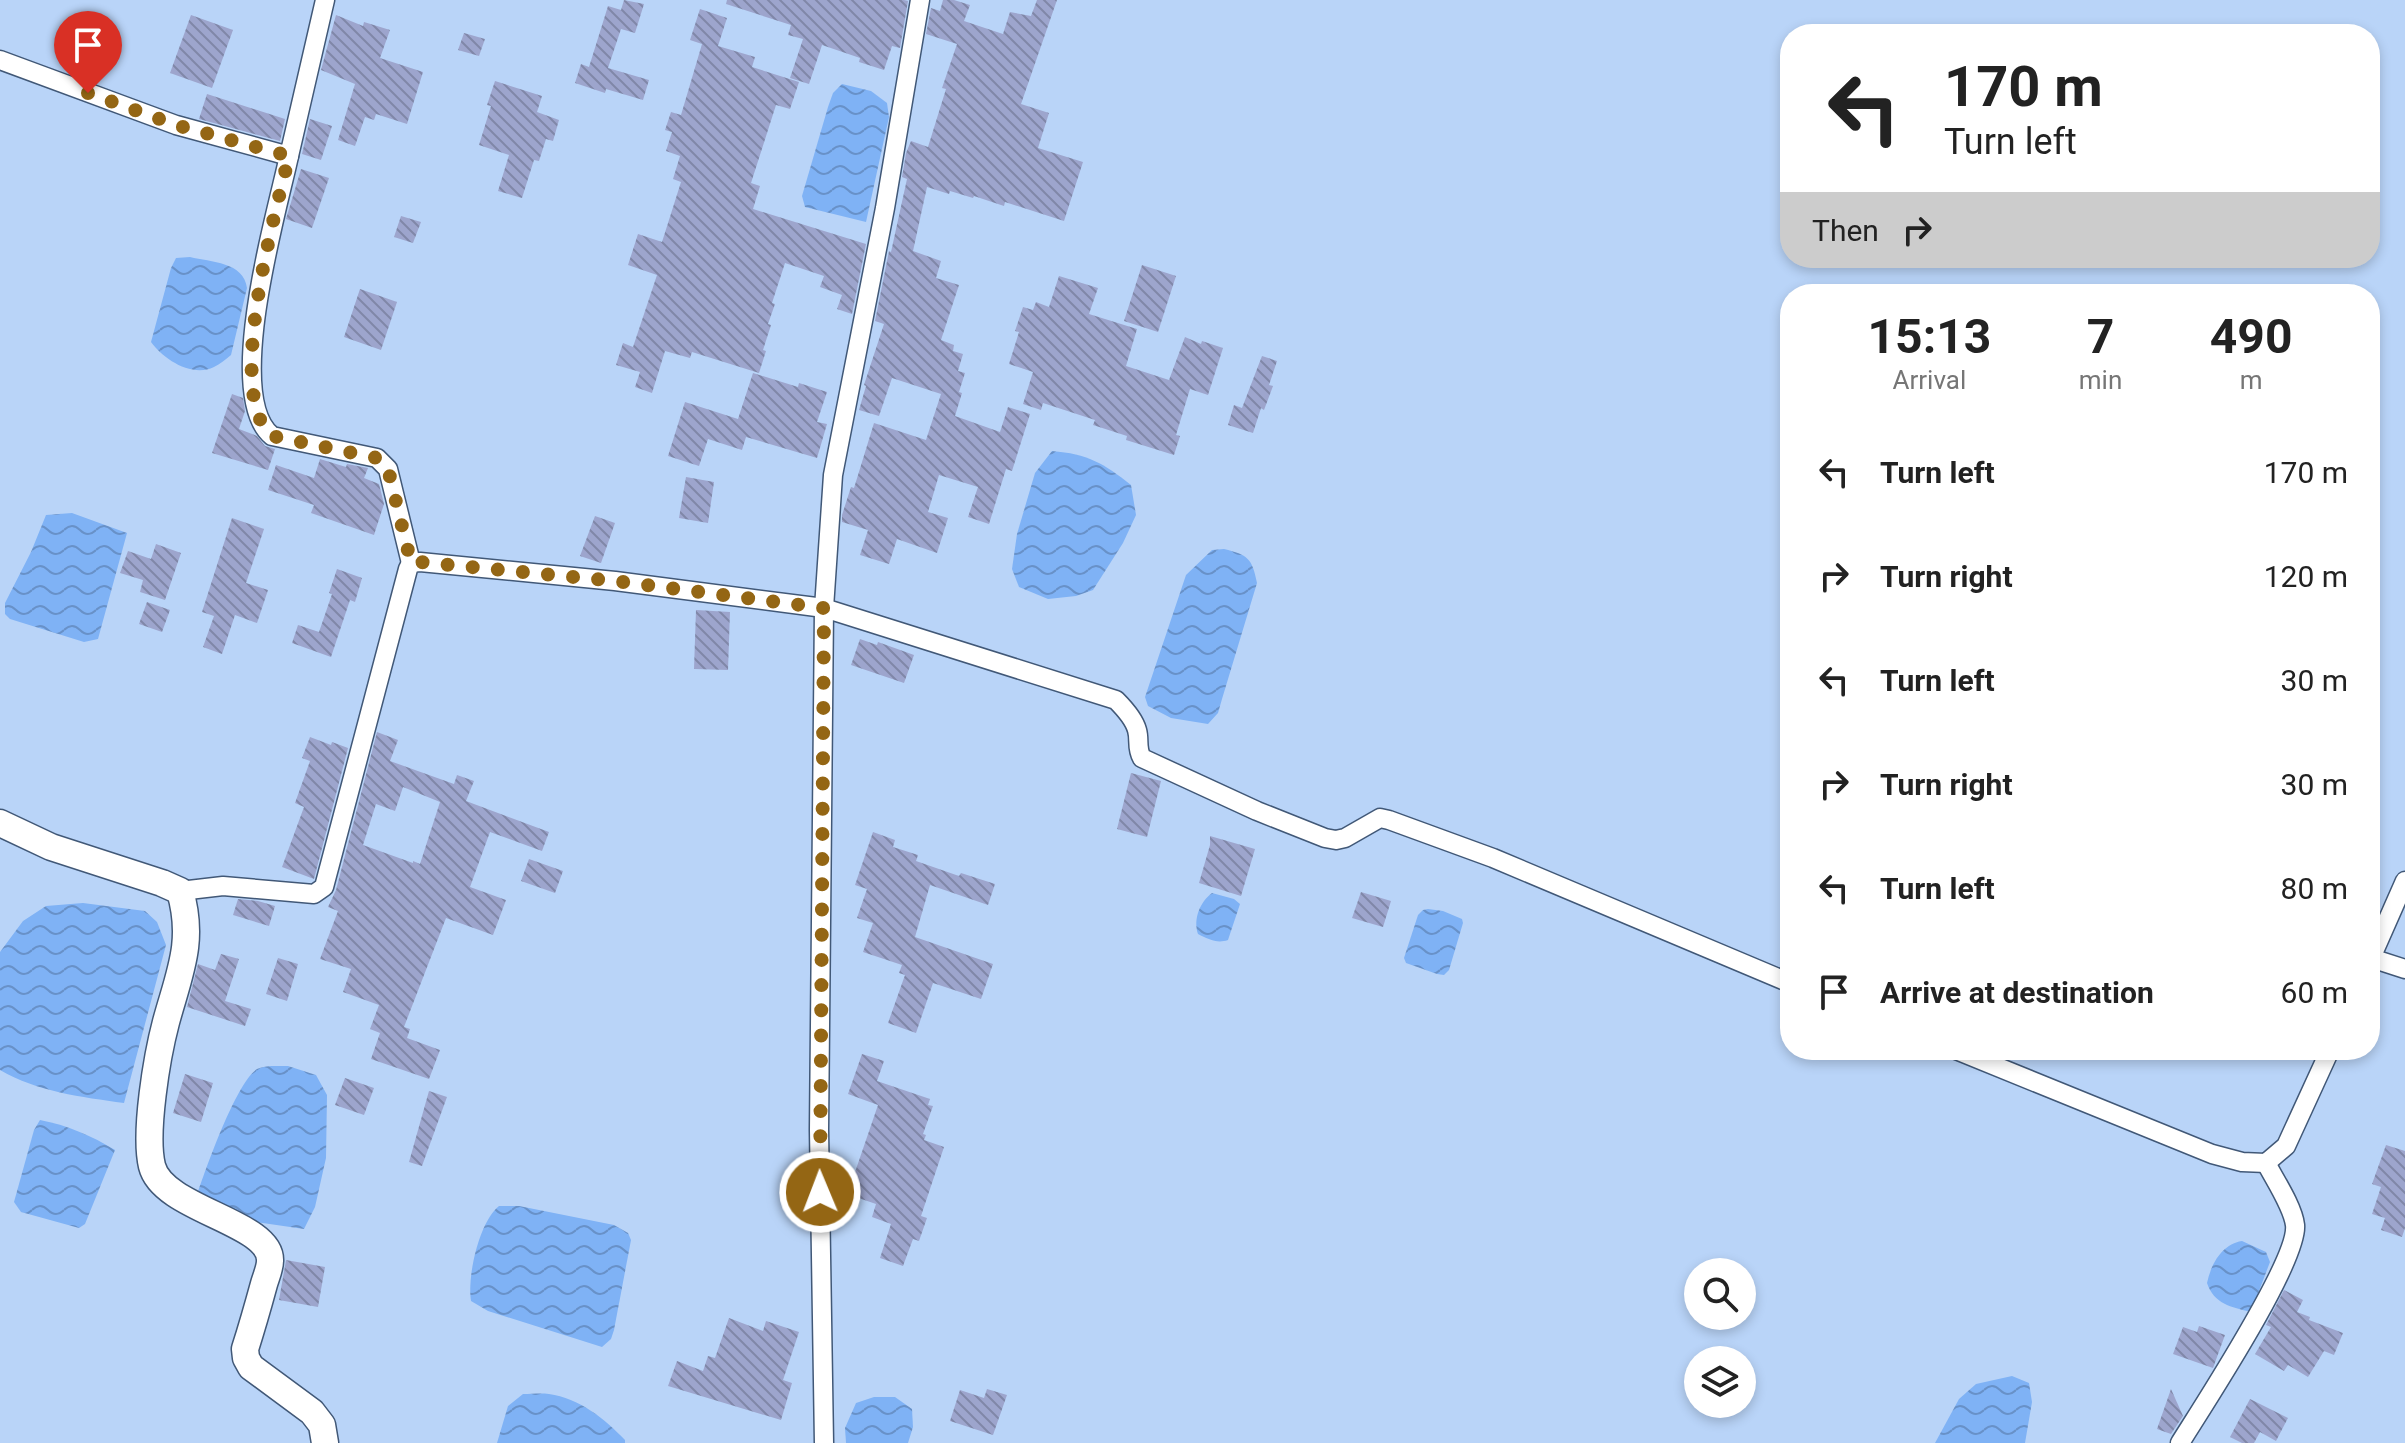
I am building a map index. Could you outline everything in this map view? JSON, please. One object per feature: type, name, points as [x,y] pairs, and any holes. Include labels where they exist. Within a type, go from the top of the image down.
[{"type":"street","points":[[0,823],[51,847],[180,891],[223,886],[314,894],[324,887],[411,563],[388,469],[383,462],[377,458],[272,436],[265,430],[255,405],[251,373],[258,296],[325,0]]},
{"type":"street","points":[[824,1443],[819,1130],[824,608],[833,475],[885,208],[920,0]]},
{"type":"street","points":[[0,60],[176,125],[289,156]]},
{"type":"street","points":[[411,563],[615,581],[824,608],[1116,700],[1137,729],[1142,758],[1257,811],[1325,838],[1345,838],[1380,818],[1389,820],[1493,858],[1780,979]]},
{"type":"street","points":[[2380,939],[2405,881]]},
{"type":"street","points":[[180,891],[188,929],[179,980],[165,1023],[153,1092],[148,1149],[153,1171],[162,1183],[194,1204],[251,1233],[264,1243],[270,1259],[245,1349],[246,1358],[251,1367],[312,1412],[322,1425],[325,1443]]},
{"type":"street","points":[[2380,962],[2405,969]]},
{"type":"street","points":[[1981,1060],[2212,1154],[2242,1162],[2266,1163],[2286,1146],[2325,1060]]},
{"type":"street","points":[[2180,1443],[2250,1328],[2293,1238],[2295,1226],[2292,1215],[2266,1163]]},
{"type":"water","points":[[842,84],[871,91],[887,103],[889,117],[866,222],[805,207],[802,196],[833,93]]},
{"type":"water","points":[[190,257],[233,268],[245,279],[247,288],[231,355],[205,370],[179,365],[163,355],[151,342],[171,268],[176,258]]},
{"type":"water","points":[[1052,451],[1085,457],[1121,477],[1131,485],[1136,515],[1123,543],[1093,590],[1076,596],[1048,599],[1019,587],[1012,569],[1017,534],[1035,473]]},
{"type":"water","points":[[72,513],[127,533],[98,639],[84,642],[10,619],[5,614],[5,603],[46,515]]},
{"type":"water","points":[[1224,549],[1248,559],[1257,583],[1218,713],[1208,724],[1171,718],[1148,706],[1145,697],[1186,575],[1212,550]]},
{"type":"water","points":[[1212,893],[1234,899],[1240,904],[1228,940],[1216,941],[1198,934],[1196,923],[1199,911]]},
{"type":"water","points":[[83,903],[145,911],[157,922],[166,945],[124,1103],[45,1089],[0,1070],[0,952],[23,921],[46,906]]},
{"type":"water","points":[[1428,909],[1443,911],[1462,919],[1463,923],[1449,970],[1444,975],[1406,963],[1404,958],[1418,915]]},
{"type":"water","points":[[288,1066],[316,1075],[327,1095],[326,1158],[315,1207],[304,1229],[235,1219],[198,1192],[223,1126],[249,1077],[260,1068]]},
{"type":"water","points":[[40,1120],[79,1132],[115,1150],[85,1224],[79,1228],[21,1212],[14,1202],[34,1130]]},
{"type":"water","points":[[499,1206],[519,1206],[614,1225],[628,1233],[631,1240],[614,1330],[611,1339],[602,1347],[488,1311],[471,1301],[471,1278],[480,1236]]},
{"type":"water","points":[[2242,1241],[2266,1252],[2270,1262],[2251,1312],[2219,1300],[2207,1283],[2218,1256],[2229,1246]]},
{"type":"water","points":[[2012,1376],[2029,1383],[2032,1402],[2025,1443],[1935,1443],[1959,1399],[1976,1384]]},
{"type":"water","points":[[523,1394],[549,1394],[571,1400],[609,1425],[625,1443],[497,1443],[508,1406]]},
{"type":"water","points":[[874,1397],[895,1397],[912,1409],[913,1427],[908,1443],[846,1443],[845,1428],[856,1403]]},
{"type":"building","points":[[624,0],[644,4],[635,33],[621,29],[608,68],[649,80],[643,100],[606,89],[605,93],[575,83],[581,64],[589,67],[608,6],[621,10]]},
{"type":"building","points":[[727,0],[908,1],[900,48],[892,46],[884,70],[822,45],[809,84],[790,78],[803,39],[788,35],[791,25],[726,4]]},
{"type":"building","points":[[943,0],[970,5],[964,21],[1003,34],[1010,12],[1031,16],[1037,0],[1057,0],[1021,104],[1049,113],[1038,148],[1083,162],[1064,221],[1005,202],[1004,206],[974,196],[950,191],[949,194],[927,187],[913,251],[941,261],[936,278],[959,285],[941,340],[954,345],[953,351],[963,354],[958,371],[965,373],[955,416],[1000,432],[1008,407],[1030,414],[1012,471],[1006,469],[989,524],[968,517],[978,487],[939,475],[928,512],[948,518],[937,553],[897,539],[889,564],[860,555],[868,530],[842,522],[842,515],[851,487],[854,488],[874,423],[926,440],[941,394],[892,378],[879,416],[859,410],[884,324],[875,321],[907,179],[902,177],[906,153],[911,141],[928,147],[946,89],[942,88],[957,44],[926,34],[931,8],[940,11]]},
{"type":"building","points":[[700,9],[727,18],[718,46],[755,57],[752,67],[799,82],[790,109],[776,105],[751,183],[760,186],[753,209],[866,244],[852,314],[837,309],[842,295],[820,287],[824,276],[785,263],[772,303],[775,304],[759,373],[692,352],[690,358],[665,351],[652,393],[635,387],[640,372],[616,365],[623,343],[633,347],[657,275],[628,265],[638,234],[662,242],[681,182],[673,179],[680,156],[666,151],[672,132],[665,130],[671,112],[681,115],[702,44],[690,40]]},
{"type":"building","points":[[191,15],[233,30],[212,88],[170,73]]},
{"type":"building","points":[[336,15],[363,26],[364,22],[390,30],[380,58],[423,72],[407,124],[376,114],[374,120],[365,117],[355,146],[338,140],[355,84],[321,70]]},
{"type":"building","points":[[464,33],[485,39],[479,56],[458,50]]},
{"type":"building","points":[[495,81],[542,96],[537,112],[559,120],[553,141],[546,139],[539,161],[534,160],[522,198],[498,191],[509,155],[479,145]]},
{"type":"building","points":[[207,94],[285,119],[280,141],[199,119]]},
{"type":"building","points":[[310,119],[332,126],[321,160],[302,154]]},
{"type":"building","points":[[301,169],[329,178],[312,228],[286,219]]},
{"type":"building","points":[[401,216],[421,222],[413,243],[394,237]]},
{"type":"building","points":[[1142,265],[1176,276],[1158,332],[1124,321]]},
{"type":"building","points":[[1059,276],[1098,288],[1089,314],[1137,329],[1126,366],[1169,380],[1185,337],[1223,348],[1208,395],[1190,389],[1176,435],[1180,436],[1174,455],[1126,440],[1127,436],[1093,425],[1095,420],[1043,403],[1041,410],[1023,404],[1033,372],[1009,364],[1019,332],[1015,331],[1023,307],[1033,310],[1036,302],[1049,307]]},
{"type":"building","points":[[360,289],[397,302],[381,350],[344,337]]},
{"type":"building","points":[[1262,356],[1277,361],[1269,385],[1273,386],[1264,410],[1261,408],[1253,433],[1228,425],[1234,405],[1242,408]]},
{"type":"building","points":[[753,373],[827,392],[817,422],[827,424],[817,458],[746,437],[742,450],[708,439],[699,466],[668,456],[685,402],[738,419]]},
{"type":"building","points":[[232,394],[243,398],[245,411],[239,429],[257,436],[265,446],[275,449],[268,470],[212,453]]},
{"type":"building","points":[[320,459],[346,467],[347,464],[368,468],[364,478],[379,484],[384,504],[374,535],[311,513],[314,505],[268,490],[276,465],[314,478]]},
{"type":"building","points":[[686,477],[714,482],[708,523],[679,518]]},
{"type":"building","points":[[595,516],[615,523],[601,563],[580,556]]},
{"type":"building","points":[[232,518],[264,529],[246,583],[268,590],[257,623],[235,615],[222,654],[203,647],[214,616],[202,612]]},
{"type":"building","points":[[156,544],[181,553],[165,600],[140,592],[143,580],[120,573],[128,551],[151,559]]},
{"type":"building","points":[[337,569],[362,578],[355,602],[350,600],[331,657],[292,643],[298,625],[319,632]]},
{"type":"building","points":[[147,602],[170,610],[162,632],[139,624]]},
{"type":"building","points":[[696,610],[730,612],[728,670],[694,669]]},
{"type":"building","points":[[860,639],[914,655],[904,683],[851,665]]},
{"type":"building","points":[[377,732],[398,740],[390,761],[454,784],[457,775],[474,781],[466,801],[549,832],[542,851],[490,832],[470,887],[506,900],[493,935],[446,918],[404,1027],[410,1029],[407,1038],[440,1050],[429,1079],[371,1059],[380,1033],[370,1029],[379,1005],[343,992],[351,969],[320,959],[338,911],[328,907],[336,890]],"holes":[[[403,787],[440,802],[420,864],[363,845],[376,804],[395,811]]]},
{"type":"building","points":[[310,737],[348,748],[314,879],[282,867],[304,807],[295,803],[310,761],[302,758]]},
{"type":"building","points":[[1131,773],[1161,781],[1147,837],[1117,829]]},
{"type":"building","points":[[873,832],[895,840],[893,847],[918,855],[916,861],[995,884],[988,905],[930,885],[915,937],[993,964],[981,999],[933,983],[916,1033],[888,1023],[905,975],[899,973],[902,965],[863,952],[873,923],[857,918],[867,889],[855,885]]},
{"type":"building","points":[[1210,836],[1255,849],[1241,896],[1199,883]]},
{"type":"building","points":[[529,859],[563,871],[555,893],[521,881]]},
{"type":"building","points":[[1361,892],[1391,901],[1383,927],[1352,918]]},
{"type":"building","points":[[238,899],[275,906],[269,926],[233,915]]},
{"type":"building","points":[[221,954],[239,959],[225,1001],[251,1009],[245,1026],[187,1007],[198,964],[215,970]]},
{"type":"building","points":[[278,958],[298,964],[287,1001],[266,994]]},
{"type":"building","points":[[862,1054],[884,1061],[877,1081],[930,1099],[928,1105],[933,1106],[923,1134],[926,1135],[924,1140],[944,1147],[921,1216],[927,1218],[919,1241],[913,1239],[903,1266],[880,1258],[891,1224],[872,1217],[876,1204],[844,1193],[851,1174],[854,1175],[878,1105],[848,1094]]},
{"type":"building","points":[[185,1074],[213,1083],[201,1122],[173,1113]]},
{"type":"building","points":[[345,1078],[374,1088],[364,1115],[335,1105]]},
{"type":"building","points":[[429,1091],[447,1097],[422,1166],[409,1162]]},
{"type":"building","points":[[2386,1145],[2405,1151],[2405,1228],[2402,1237],[2381,1230],[2385,1218],[2372,1214],[2381,1187],[2372,1184]]},
{"type":"building","points":[[286,1260],[325,1267],[318,1307],[279,1300]]},
{"type":"building","points":[[2284,1290],[2303,1300],[2297,1312],[2343,1333],[2334,1355],[2324,1351],[2308,1377],[2288,1365],[2284,1371],[2255,1354],[2271,1327],[2266,1325]]},
{"type":"building","points":[[729,1318],[763,1331],[766,1321],[799,1332],[783,1380],[792,1383],[781,1420],[668,1386],[677,1361],[703,1371],[708,1356],[715,1358]]},
{"type":"building","points":[[2199,1326],[2225,1335],[2213,1368],[2173,1354],[2183,1327],[2197,1332]]},
{"type":"building","points":[[987,1389],[1007,1395],[993,1435],[950,1421],[960,1390],[984,1398]]},
{"type":"building","points":[[2171,1389],[2183,1416],[2171,1434],[2157,1429]]},
{"type":"building","points":[[2250,1399],[2288,1418],[2276,1441],[2260,1432],[2254,1443],[2242,1443],[2230,1437]]},
{"type":"route","points":[[88,93],[176,125],[289,156],[258,296],[251,373],[255,405],[265,430],[272,436],[377,458],[383,462],[388,469],[411,563],[615,581],[824,608],[820,1192]]}]
